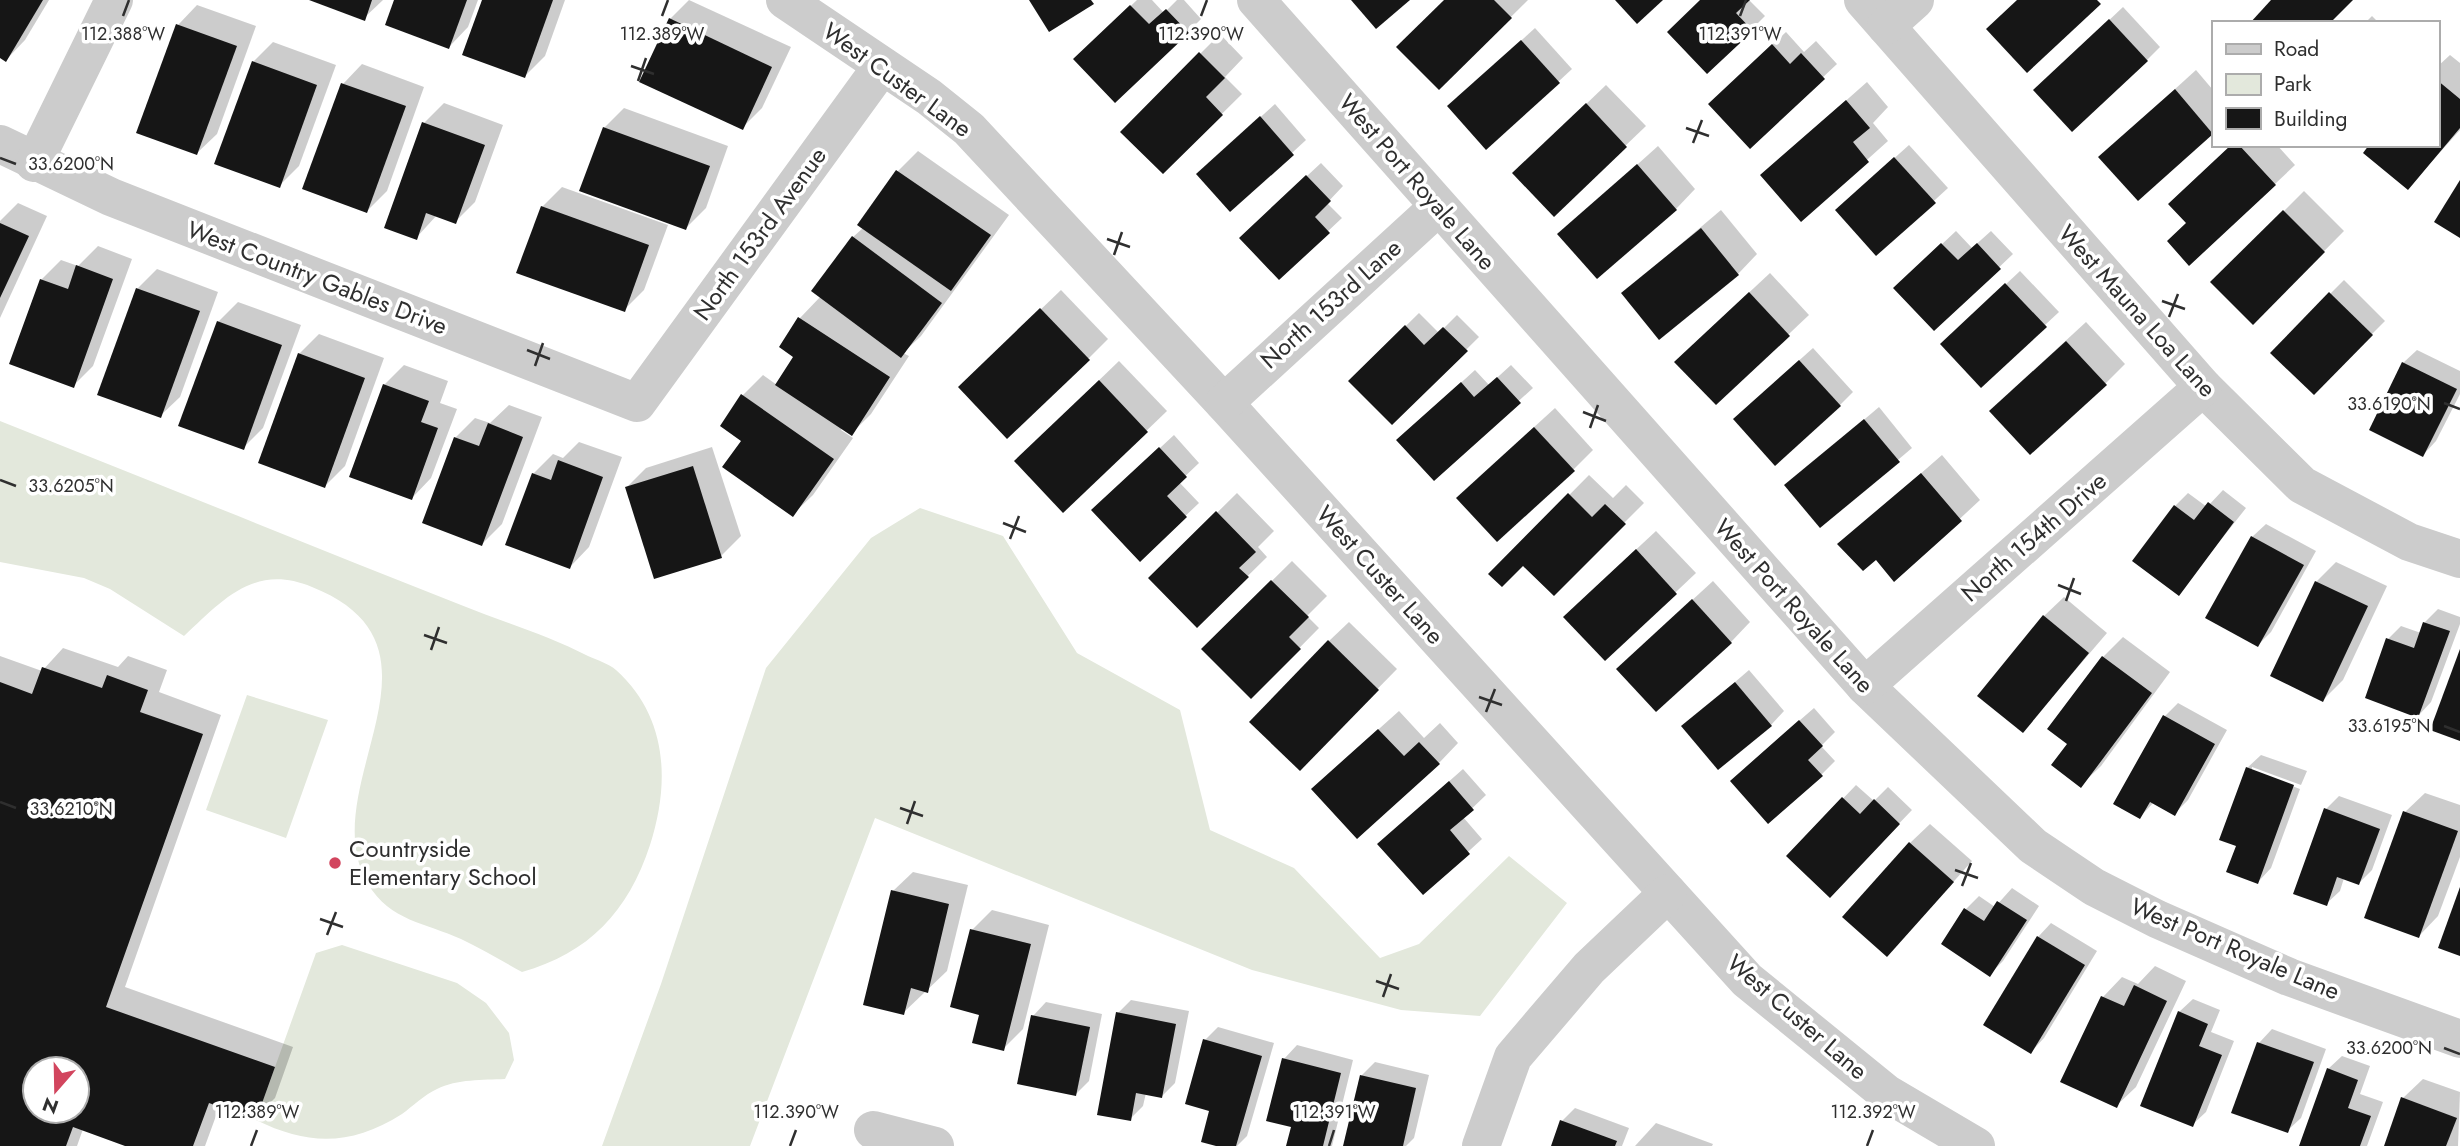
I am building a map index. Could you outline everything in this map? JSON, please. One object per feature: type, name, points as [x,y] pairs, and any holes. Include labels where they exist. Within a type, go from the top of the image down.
[{"type":"street","points":[[34,163],[114,0]]},
{"type":"street","name":"West Custer Lane","points":[[785,0],[929,97],[969,130],[1224,403],[1747,980],[1822,1044],[1886,1093],[1976,1146]]},
{"type":"street","name":"West Port Royale Lane","points":[[1256,0],[1864,686],[2033,846],[2094,887],[2157,919],[2289,977],[2460,1039]]},
{"type":"street","points":[[1875,13],[1915,0]]},
{"type":"street","name":"West Mauna Loa Lane","points":[[1875,13],[2203,387],[2302,485],[2409,542],[2460,559]]},
{"type":"street","name":"North 153rd Avenue","points":[[637,403],[883,66]]},
{"type":"street","name":"West Country Gables Drive","points":[[0,144],[34,163],[179,225],[637,403]]},
{"type":"street","name":"North 153rd Lane","points":[[1224,403],[1438,207]]},
{"type":"street","name":"North 154th Drive","points":[[1864,686],[2203,387]]},
{"type":"street","points":[[1481,1146],[1513,1057],[1589,968],[1668,893]]},
{"type":"street","points":[[873,1130],[935,1146]]},
{"type":"green space","points":[[0,421],[541,635],[616,670],[633,688],[646,708],[655,730],[662,775],[650,845],[641,869],[617,910],[586,941],[567,954],[522,972],[461,939],[410,919],[387,906],[368,884],[356,846],[357,806],[382,682],[377,646],[356,613],[312,587],[273,579],[256,582],[226,598],[184,636],[110,589],[84,578],[0,562]]},
{"type":"green space","points":[[920,508],[1003,536],[1077,653],[1180,710],[1210,830],[1294,868],[1380,958],[1419,944],[1509,856],[1567,903],[1480,1016],[1401,1010],[1252,970],[875,818],[750,1146],[602,1146],[661,984],[766,668],[871,538]]},
{"type":"green space","points":[[247,695],[328,720],[286,838],[206,810]]},
{"type":"green space","points":[[342,945],[457,983],[486,1003],[509,1033],[514,1060],[505,1079],[453,1083],[428,1094],[383,1125],[347,1137],[330,1139],[294,1135],[256,1120],[316,953]]},
{"type":"building","points":[[0,0],[43,0],[6,62],[0,58]]},
{"type":"building","points":[[309,0],[372,0],[365,21]]},
{"type":"building","points":[[394,0],[467,0],[449,49],[385,25]]},
{"type":"building","points":[[482,0],[553,0],[525,78],[462,55]]},
{"type":"building","points":[[1029,0],[1091,0],[1094,4],[1049,32]]},
{"type":"building","points":[[1351,0],[1410,0],[1376,29]]},
{"type":"building","points":[[1444,0],[1494,0],[1512,18],[1439,90],[1396,47]]},
{"type":"building","points":[[1615,0],[1663,0],[1637,24]]},
{"type":"building","points":[[1700,0],[1750,0],[1736,13],[1753,31],[1707,74],[1667,32]]},
{"type":"building","points":[[2017,0],[2097,0],[2101,4],[2027,73],[1986,29]]},
{"type":"building","points":[[2271,0],[2353,0],[2332,21],[2252,21]]},
{"type":"building","points":[[1130,5],[1149,24],[1166,9],[1189,33],[1115,103],[1073,59]]},
{"type":"building","points":[[669,18],[772,67],[743,130],[639,82]]},
{"type":"building","points":[[2109,19],[2148,61],[2072,132],[2033,90]]},
{"type":"building","points":[[176,24],[237,46],[197,155],[136,133]]},
{"type":"building","points":[[1521,40],[1560,83],[1486,150],[1447,106]]},
{"type":"building","points":[[1772,44],[1790,64],[1801,53],[1825,79],[1750,149],[1708,104]]},
{"type":"building","points":[[1199,52],[1225,78],[1206,97],[1223,115],[1163,174],[1120,132]]},
{"type":"building","points":[[252,61],[317,85],[280,188],[214,164]]},
{"type":"building","points":[[2439,82],[2460,99],[2460,128],[2408,190],[2363,153],[2368,147],[2439,147]]},
{"type":"building","points":[[341,83],[406,106],[367,213],[302,189]]},
{"type":"building","points":[[2175,89],[2212,133],[2138,201],[2098,157]]},
{"type":"building","points":[[1846,100],[1870,128],[1853,142],[1869,162],[1801,222],[1760,175]]},
{"type":"building","points":[[1586,103],[1627,147],[1554,217],[1512,173]]},
{"type":"building","points":[[1260,116],[1294,155],[1230,212],[1196,174]]},
{"type":"building","points":[[422,122],[485,145],[456,224],[426,213],[417,240],[384,228]]},
{"type":"building","points":[[603,127],[710,166],[686,230],[579,191]]},
{"type":"building","points":[[2229,147],[2241,147],[2276,185],[2189,266],[2167,241],[2186,223],[2168,204]]},
{"type":"building","points":[[1894,157],[1936,203],[1876,256],[1835,210]]},
{"type":"building","points":[[1637,164],[1677,210],[1597,279],[1557,234]]},
{"type":"building","points":[[896,170],[991,235],[951,291],[857,225]]},
{"type":"building","points":[[1306,175],[1331,201],[1315,217],[1330,233],[1279,280],[1239,238]]},
{"type":"building","points":[[2460,180],[2460,238],[2434,222]]},
{"type":"building","points":[[541,206],[649,245],[625,312],[516,273]]},
{"type":"building","points":[[2283,210],[2325,252],[2253,325],[2210,282]]},
{"type":"building","points":[[0,223],[29,236],[0,298]]},
{"type":"building","points":[[1701,228],[1739,275],[1659,340],[1621,293]]},
{"type":"building","points":[[852,236],[942,303],[901,358],[811,291]]},
{"type":"building","points":[[1941,243],[1958,260],[1977,243],[2001,269],[1934,331],[1893,288]]},
{"type":"building","points":[[76,265],[113,279],[74,388],[9,364],[40,279],[68,289]]},
{"type":"building","points":[[2005,283],[2047,327],[1981,388],[1940,344]]},
{"type":"building","points":[[136,288],[200,311],[161,418],[97,395]]},
{"type":"building","points":[[1749,292],[1790,336],[1716,405],[1674,362]]},
{"type":"building","points":[[2329,292],[2373,335],[2314,395],[2270,353]]},
{"type":"building","points":[[1040,308],[1090,360],[1007,439],[958,387]]},
{"type":"building","points":[[798,317],[890,377],[852,436],[775,385],[793,357],[779,347]]},
{"type":"building","points":[[217,321],[282,345],[244,450],[178,426]]},
{"type":"building","points":[[1405,325],[1424,345],[1443,327],[1468,351],[1392,425],[1348,381]]},
{"type":"building","points":[[2066,341],[2107,385],[2030,455],[1989,411]]},
{"type":"building","points":[[298,353],[365,378],[325,488],[258,463]]},
{"type":"building","points":[[1799,360],[1841,406],[1775,466],[1733,419]]},
{"type":"building","points":[[2402,362],[2457,389],[2423,457],[2369,430]]},
{"type":"building","points":[[1497,377],[1521,403],[1434,481],[1396,440],[1461,382],[1474,397]]},
{"type":"building","points":[[1099,380],[1148,432],[1063,513],[1014,461]]},
{"type":"building","points":[[383,384],[429,401],[421,422],[438,428],[412,500],[349,477]]},
{"type":"building","points":[[741,394],[834,459],[793,517],[722,467],[741,441],[720,426]]},
{"type":"building","points":[[1864,419],[1900,462],[1820,528],[1784,485]]},
{"type":"building","points":[[488,423],[523,437],[482,546],[422,523],[454,437],[479,446]]},
{"type":"building","points":[[1534,427],[1575,471],[1497,542],[1456,498]]},
{"type":"building","points":[[1159,447],[1187,477],[1167,496],[1187,517],[1140,562],[1091,510]]},
{"type":"building","points":[[558,460],[603,477],[570,569],[505,545],[532,473],[551,480]]},
{"type":"building","points":[[693,466],[722,558],[654,579],[625,487]]},
{"type":"building","points":[[1921,473],[1962,521],[1894,582],[1876,560],[1863,571],[1837,544]]},
{"type":"building","points":[[1568,493],[1592,517],[1605,504],[1626,524],[1554,596],[1523,566],[1502,587],[1488,574]]},
{"type":"building","points":[[2208,502],[2234,522],[2179,596],[2132,561],[2174,505],[2194,520]]},
{"type":"building","points":[[1216,511],[1256,552],[1239,568],[1249,577],[1197,628],[1148,578]]},
{"type":"building","points":[[2251,536],[2304,565],[2258,647],[2205,618]]},
{"type":"building","points":[[1636,549],[1677,594],[1605,661],[1563,617]]},
{"type":"building","points":[[1271,580],[1309,617],[1289,637],[1301,649],[1251,699],[1201,649]]},
{"type":"building","points":[[2315,581],[2368,606],[2323,702],[2270,676]]},
{"type":"building","points":[[1692,599],[1732,643],[1656,712],[1616,669]]},
{"type":"building","points":[[2043,615],[2089,653],[2023,733],[1977,696]]},
{"type":"building","points":[[2423,622],[2450,631],[2418,718],[2365,698],[2386,638],[2414,648]]},
{"type":"building","points":[[1328,640],[1379,690],[1300,771],[1249,722]]},
{"type":"building","points":[[2460,649],[2460,741],[2430,730]]},
{"type":"building","points":[[2102,656],[2152,693],[2081,788],[2051,765],[2067,744],[2047,729]]},
{"type":"building","points":[[42,667],[102,688],[107,675],[148,690],[140,712],[203,734],[106,1007],[275,1067],[256,1120],[209,1103],[193,1146],[125,1146],[73,1127],[66,1146],[0,1146],[0,682],[32,694]]},
{"type":"building","points":[[1735,682],[1772,726],[1718,770],[1681,726]]},
{"type":"building","points":[[2163,715],[2215,744],[2175,816],[2150,802],[2140,819],[2113,804]]},
{"type":"building","points":[[1799,720],[1823,746],[1808,760],[1823,776],[1768,824],[1730,781]]},
{"type":"building","points":[[1378,729],[1404,756],[1419,742],[1440,764],[1357,839],[1311,789]]},
{"type":"building","points":[[2246,767],[2294,785],[2258,884],[2226,872],[2236,846],[2219,840]]},
{"type":"building","points":[[1449,781],[1474,810],[1450,830],[1470,854],[1423,895],[1377,844]]},
{"type":"building","points":[[1842,797],[1860,814],[1874,799],[1900,824],[1830,898],[1786,856]]},
{"type":"building","points":[[2324,808],[2380,829],[2359,885],[2337,877],[2327,906],[2293,894]]},
{"type":"building","points":[[2403,811],[2458,831],[2419,938],[2364,918]]},
{"type":"building","points":[[1909,842],[1954,882],[1887,957],[1842,917]]},
{"type":"building","points":[[2460,887],[2460,956],[2438,948]]},
{"type":"building","points":[[891,890],[949,904],[928,993],[911,988],[904,1015],[863,1005]]},
{"type":"building","points":[[1997,901],[2027,920],[1990,977],[1941,944],[1964,908],[1984,921]]},
{"type":"building","points":[[970,929],[1031,944],[1004,1051],[972,1043],[979,1015],[950,1007]]},
{"type":"building","points":[[2037,936],[2085,965],[2031,1054],[1983,1025]]},
{"type":"building","points":[[2134,985],[2167,1001],[2117,1108],[2060,1082],[2101,996],[2124,1006]]},
{"type":"building","points":[[2178,1011],[2208,1024],[2199,1046],[2222,1055],[2193,1127],[2140,1106]]},
{"type":"building","points":[[1116,1012],[1176,1024],[1162,1098],[1136,1093],[1131,1121],[1097,1115]]},
{"type":"building","points":[[1031,1015],[1090,1027],[1076,1096],[1017,1084]]},
{"type":"building","points":[[1203,1039],[1262,1056],[1236,1146],[1216,1146],[1201,1142],[1209,1111],[1185,1104]]},
{"type":"building","points":[[2257,1042],[2314,1062],[2288,1133],[2231,1113]]},
{"type":"building","points":[[1282,1058],[1341,1073],[1323,1146],[1286,1146],[1291,1127],[1266,1121]]},
{"type":"building","points":[[2327,1068],[2358,1080],[2348,1108],[2371,1116],[2360,1146],[2299,1146]]},
{"type":"building","points":[[1360,1075],[1416,1088],[1403,1146],[1343,1146]]},
{"type":"building","points":[[2401,1097],[2457,1118],[2446,1146],[2384,1146]]},
{"type":"building","points":[[1560,1120],[1617,1141],[1615,1146],[1551,1146]]},
{"type":"place","name":"Countryside Elementary School","points":[[335,863]]}]
